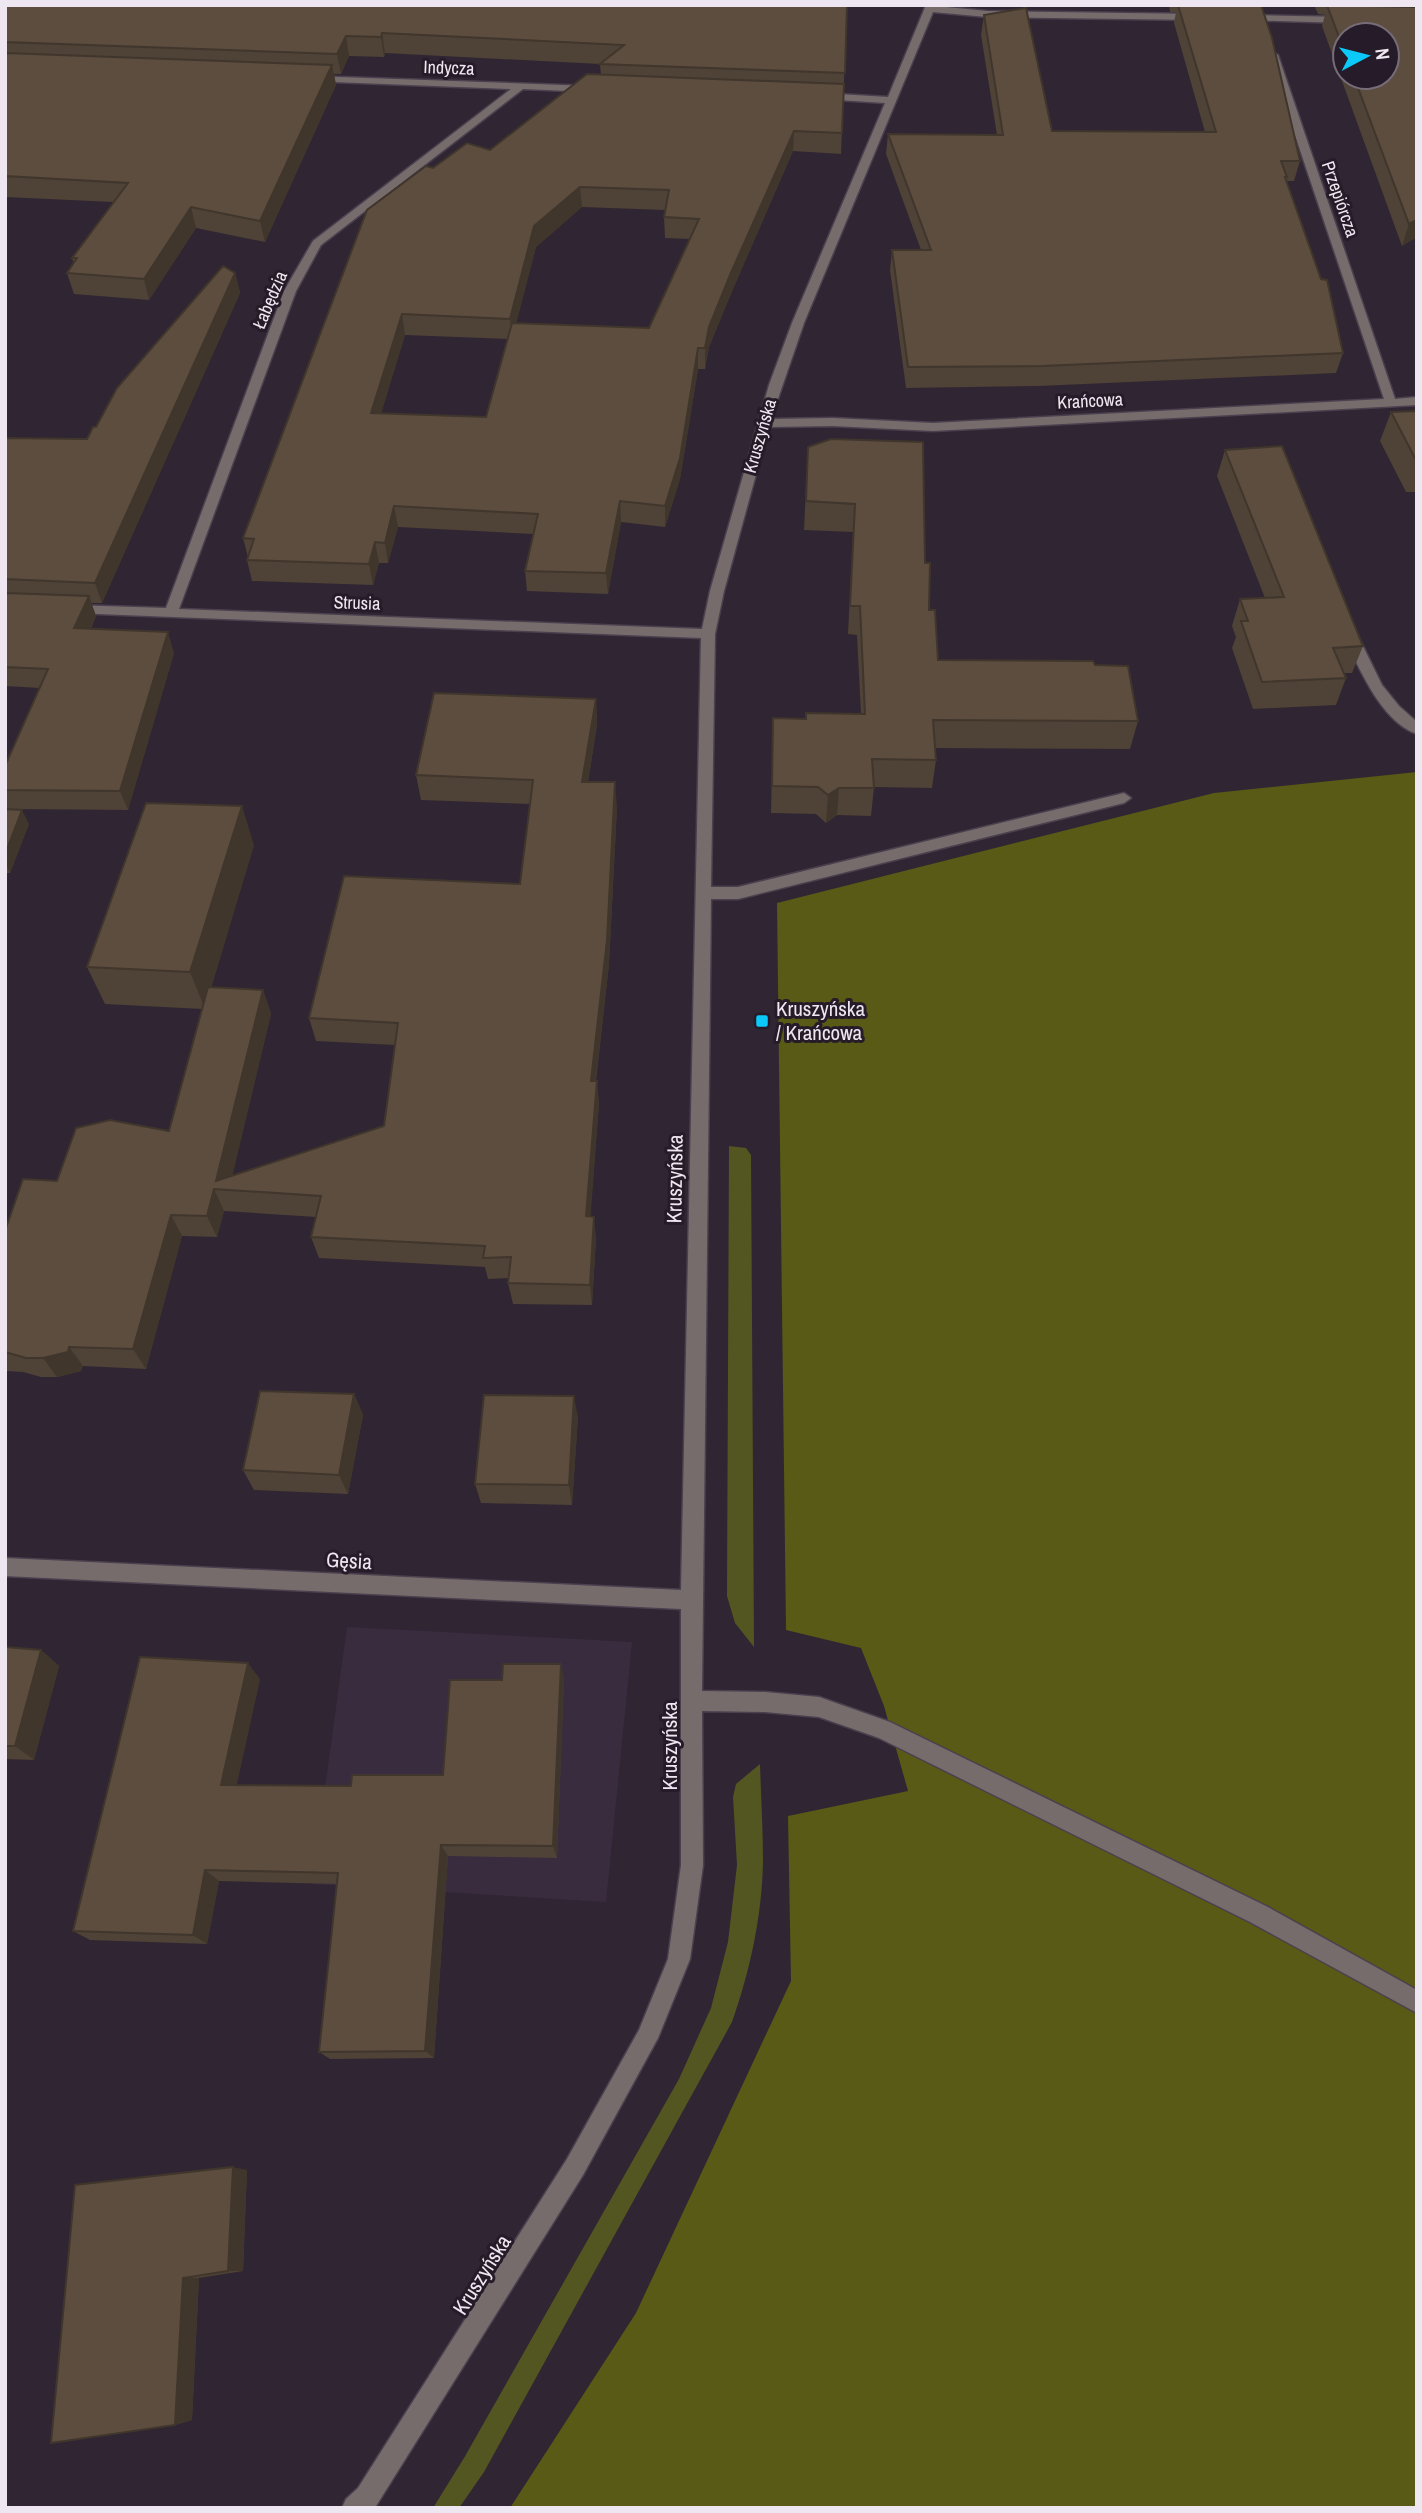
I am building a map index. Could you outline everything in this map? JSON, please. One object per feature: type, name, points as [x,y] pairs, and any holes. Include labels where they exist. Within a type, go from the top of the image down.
[{"type":"street","points":[[1259,5],[1265,32]]},
{"type":"street","points":[[930,7],[987,14],[1206,18]]},
{"type":"street","name":"Kruszyńska","points":[[355,2508],[367,2497],[499,2291],[587,2147],[647,2038],[679,1959],[692,1865],[691,1600],[708,634],[717,591],[775,385],[798,323],[930,7]]},
{"type":"street","points":[[1234,18],[1352,20]]},
{"type":"street","name":"Przepiórcza","points":[[1270,45],[1391,403]]},
{"type":"street","name":"Indycza","points":[[301,79],[603,89]]},
{"type":"street","name":"Łabędzia","points":[[171,613],[290,290],[317,243],[520,87]]},
{"type":"street","points":[[812,96],[892,100]]},
{"type":"street","name":"Krańcowa","points":[[765,422],[933,427],[1417,401]]},
{"type":"street","name":"Strusia","points":[[61,608],[708,634]]},
{"type":"street","points":[[1343,618],[1373,685],[1394,713],[1417,729]]},
{"type":"street","points":[[702,893],[738,893],[1124,797]]},
{"type":"street","name":"Gęsia","points":[[5,1567],[691,1600]]},
{"type":"street","points":[[693,1701],[765,1702],[819,1707],[883,1730],[1258,1914],[1417,2002]]},
{"type":"shaded area","points":[[1417,772],[1417,2508],[510,2508],[636,2313],[791,1981],[788,1816],[908,1791],[884,1706],[861,1648],[786,1630],[777,903],[1214,793]]},
{"type":"shaded area","points":[[347,1627],[632,1642],[606,1902],[312,1884]]},
{"type":"green space","points":[[729,1146],[746,1148],[751,1155],[754,1647],[735,1623],[727,1596]]},
{"type":"green space","points":[[760,1764],[763,1862],[760,1903],[749,1963],[732,2022],[484,2472],[459,2508],[433,2508],[679,2079],[711,2008],[728,1942],[737,1865],[733,1797],[736,1784]]},
{"type":"building","points":[[5,5],[847,5],[845,73],[600,64],[624,45],[382,33],[381,37],[346,36],[337,54],[5,42]]},
{"type":"building","points":[[1178,5],[1261,5],[1272,38],[1300,161],[1281,161],[1321,279],[1327,280],[1343,353],[1042,366],[908,367],[892,250],[931,250],[888,134],[1003,135],[984,15],[1026,8],[1052,131],[1216,132]]},
{"type":"building","points":[[1327,5],[1417,7],[1417,220],[1409,224],[1359,91],[1401,91],[1401,21],[1333,21]]},
{"type":"building","points":[[5,53],[332,65],[260,221],[191,207],[144,279],[67,273],[77,258],[72,258],[128,183],[5,176]]},
{"type":"building","points":[[587,74],[844,84],[842,133],[794,131],[730,275],[709,327],[705,348],[698,348],[680,458],[665,506],[620,501],[606,573],[525,571],[538,514],[394,506],[385,543],[375,542],[369,564],[247,560],[254,539],[243,538],[367,210],[426,166],[433,168],[467,143],[490,150]],"holes":[[[580,187],[669,190],[664,217],[699,219],[649,328],[512,323],[486,417],[371,413],[402,314],[510,319],[534,226]]]},
{"type":"building","points":[[223,266],[235,273],[95,583],[5,579],[5,438],[87,439],[117,388]]},
{"type":"building","points":[[1417,411],[1417,462],[1391,412]]},
{"type":"building","points":[[831,439],[923,442],[925,563],[930,563],[929,610],[935,610],[938,660],[1093,661],[1095,665],[1128,666],[1138,721],[933,720],[936,760],[872,759],[874,788],[839,788],[828,795],[818,787],[772,786],[773,718],[806,719],[806,713],[865,714],[860,606],[850,606],[855,504],[806,501],[808,447]]},
{"type":"building","points":[[1282,446],[1363,646],[1333,648],[1346,678],[1262,682],[1241,621],[1248,621],[1240,599],[1284,597],[1225,450]]},
{"type":"building","points":[[5,593],[89,596],[74,628],[168,632],[120,791],[5,790],[5,766],[48,669],[5,667]]},
{"type":"building","points":[[434,693],[596,699],[582,782],[615,782],[607,940],[591,1081],[597,1081],[586,1216],[594,1217],[590,1285],[508,1283],[511,1257],[483,1258],[485,1246],[311,1237],[321,1196],[214,1189],[207,1216],[171,1215],[133,1349],[69,1347],[68,1352],[43,1358],[26,1358],[5,1352],[5,1231],[23,1179],[57,1181],[76,1128],[110,1120],[169,1131],[208,987],[263,990],[216,1181],[384,1126],[398,1023],[309,1018],[344,876],[520,884],[533,780],[416,775]]},
{"type":"building","points":[[146,803],[242,806],[190,972],[87,967]]},
{"type":"building","points":[[5,809],[22,810],[5,854]]},
{"type":"building","points":[[260,1391],[354,1394],[339,1475],[243,1470]]},
{"type":"building","points":[[484,1395],[574,1396],[569,1485],[475,1484]]},
{"type":"building","points":[[5,1647],[41,1650],[15,1746],[5,1746]]},
{"type":"building","points":[[140,1657],[248,1663],[221,1785],[351,1786],[352,1775],[443,1775],[450,1680],[502,1680],[503,1664],[561,1664],[553,1846],[441,1845],[425,2051],[319,2052],[338,1873],[205,1870],[193,1935],[73,1931]]},
{"type":"building","points":[[233,2167],[228,2271],[183,2278],[175,2425],[51,2443],[75,2185]]},
{"type":"place","name":"Kruszyńska / Krańcowa","points":[[762,1021]]}]
